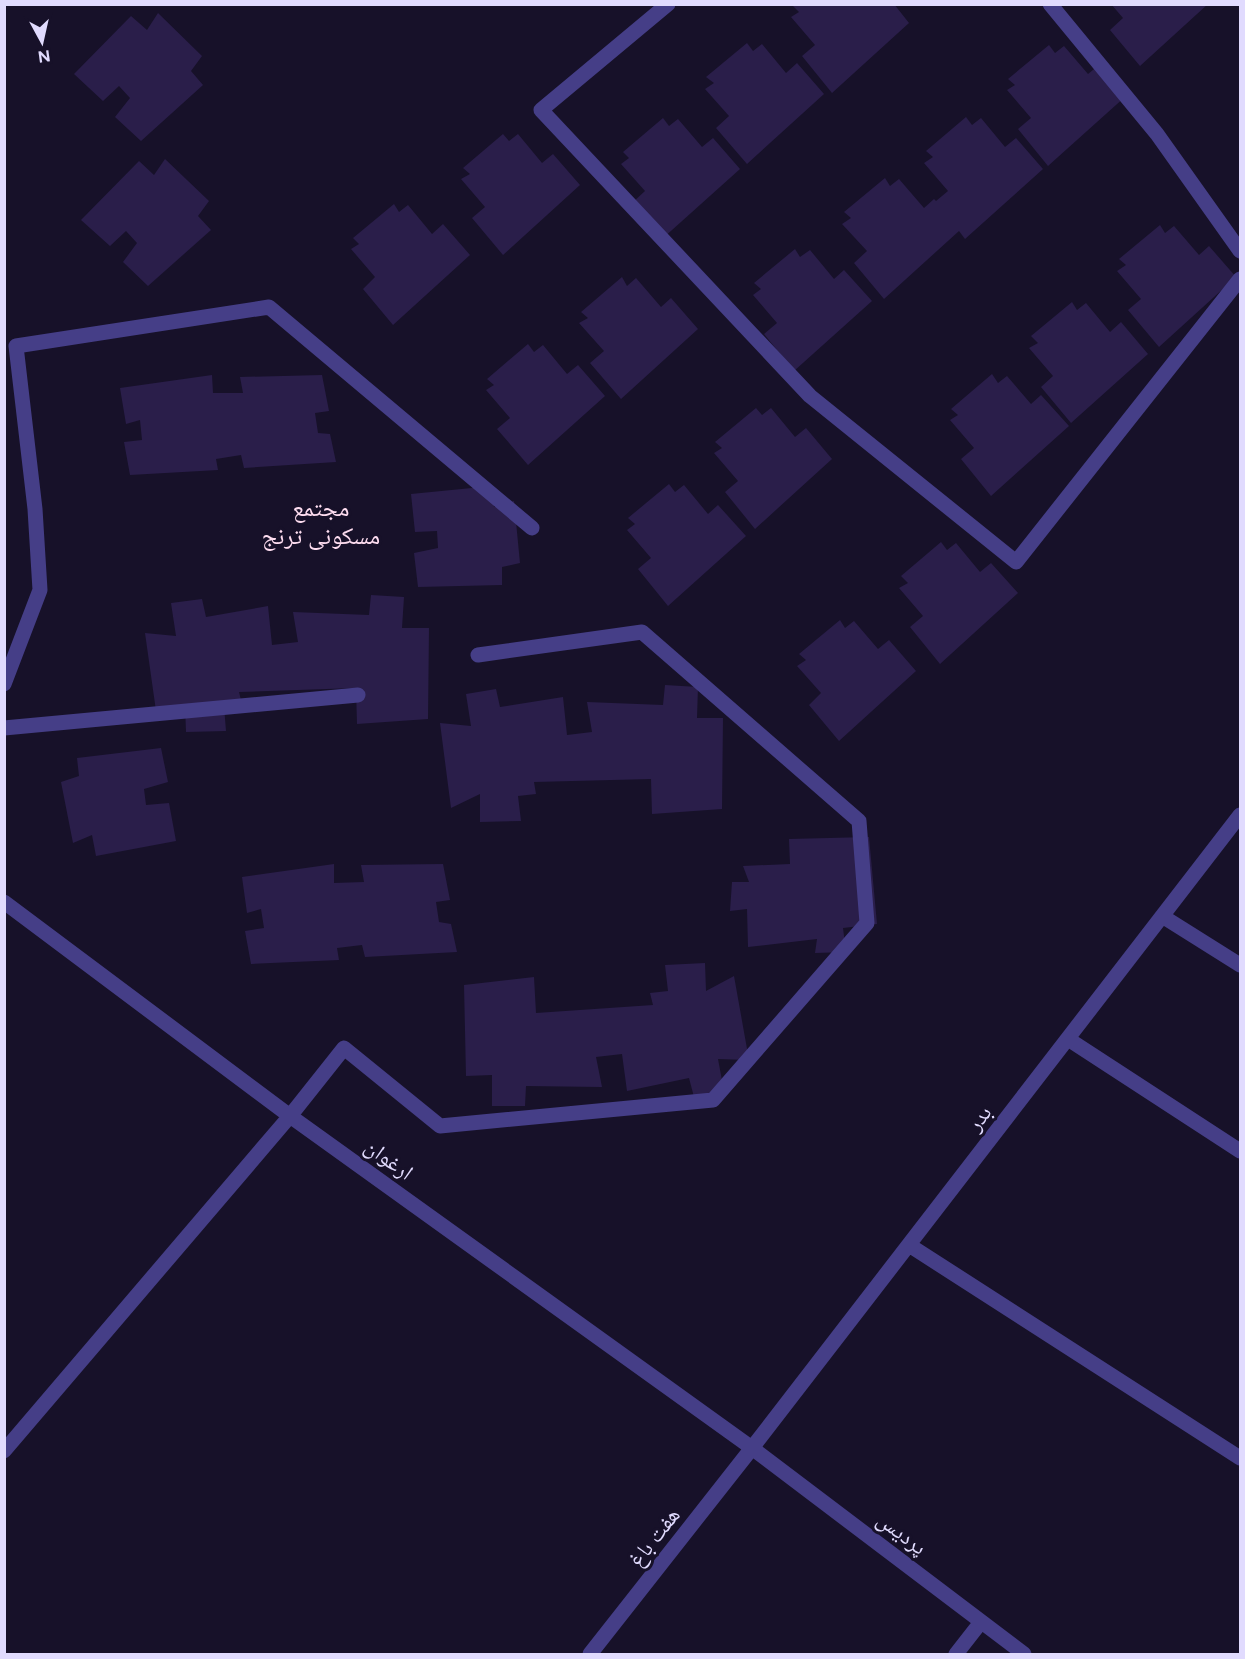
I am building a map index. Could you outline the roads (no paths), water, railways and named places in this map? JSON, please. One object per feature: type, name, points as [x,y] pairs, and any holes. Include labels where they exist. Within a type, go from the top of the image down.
[{"type":"street","points":[[668,4],[541,110],[810,396],[1016,562],[1240,279]]},
{"type":"street","points":[[1050,4],[1157,134],[1240,251]]},
{"type":"street","points":[[4,684],[40,590],[35,509],[16,346],[268,307],[532,528]]},
{"type":"street","points":[[4,1451],[290,1116],[344,1047],[440,1126],[713,1100],[867,923],[859,821],[642,632],[478,655]]},
{"type":"street","points":[[4,728],[358,695]]},
{"type":"street","name":"بدر","points":[[752,1448],[1240,815]]},
{"type":"street","name":"ارغوان","points":[[4,902],[290,1116],[752,1448]]},
{"type":"street","points":[[1162,916],[1240,965]]},
{"type":"street","points":[[1068,1039],[1240,1151]]},
{"type":"street","points":[[909,1245],[1240,1458]]},
{"type":"street","name":"پردیس","points":[[752,1448],[1024,1654]]},
{"type":"street","name":"هفت باغ","points":[[590,1654],[752,1448]]},
{"type":"street","points":[[956,1654],[981,1622]]},
{"type":"district","name":"مجتمع مسکونی ترنج","points":[[321,521]]}]
